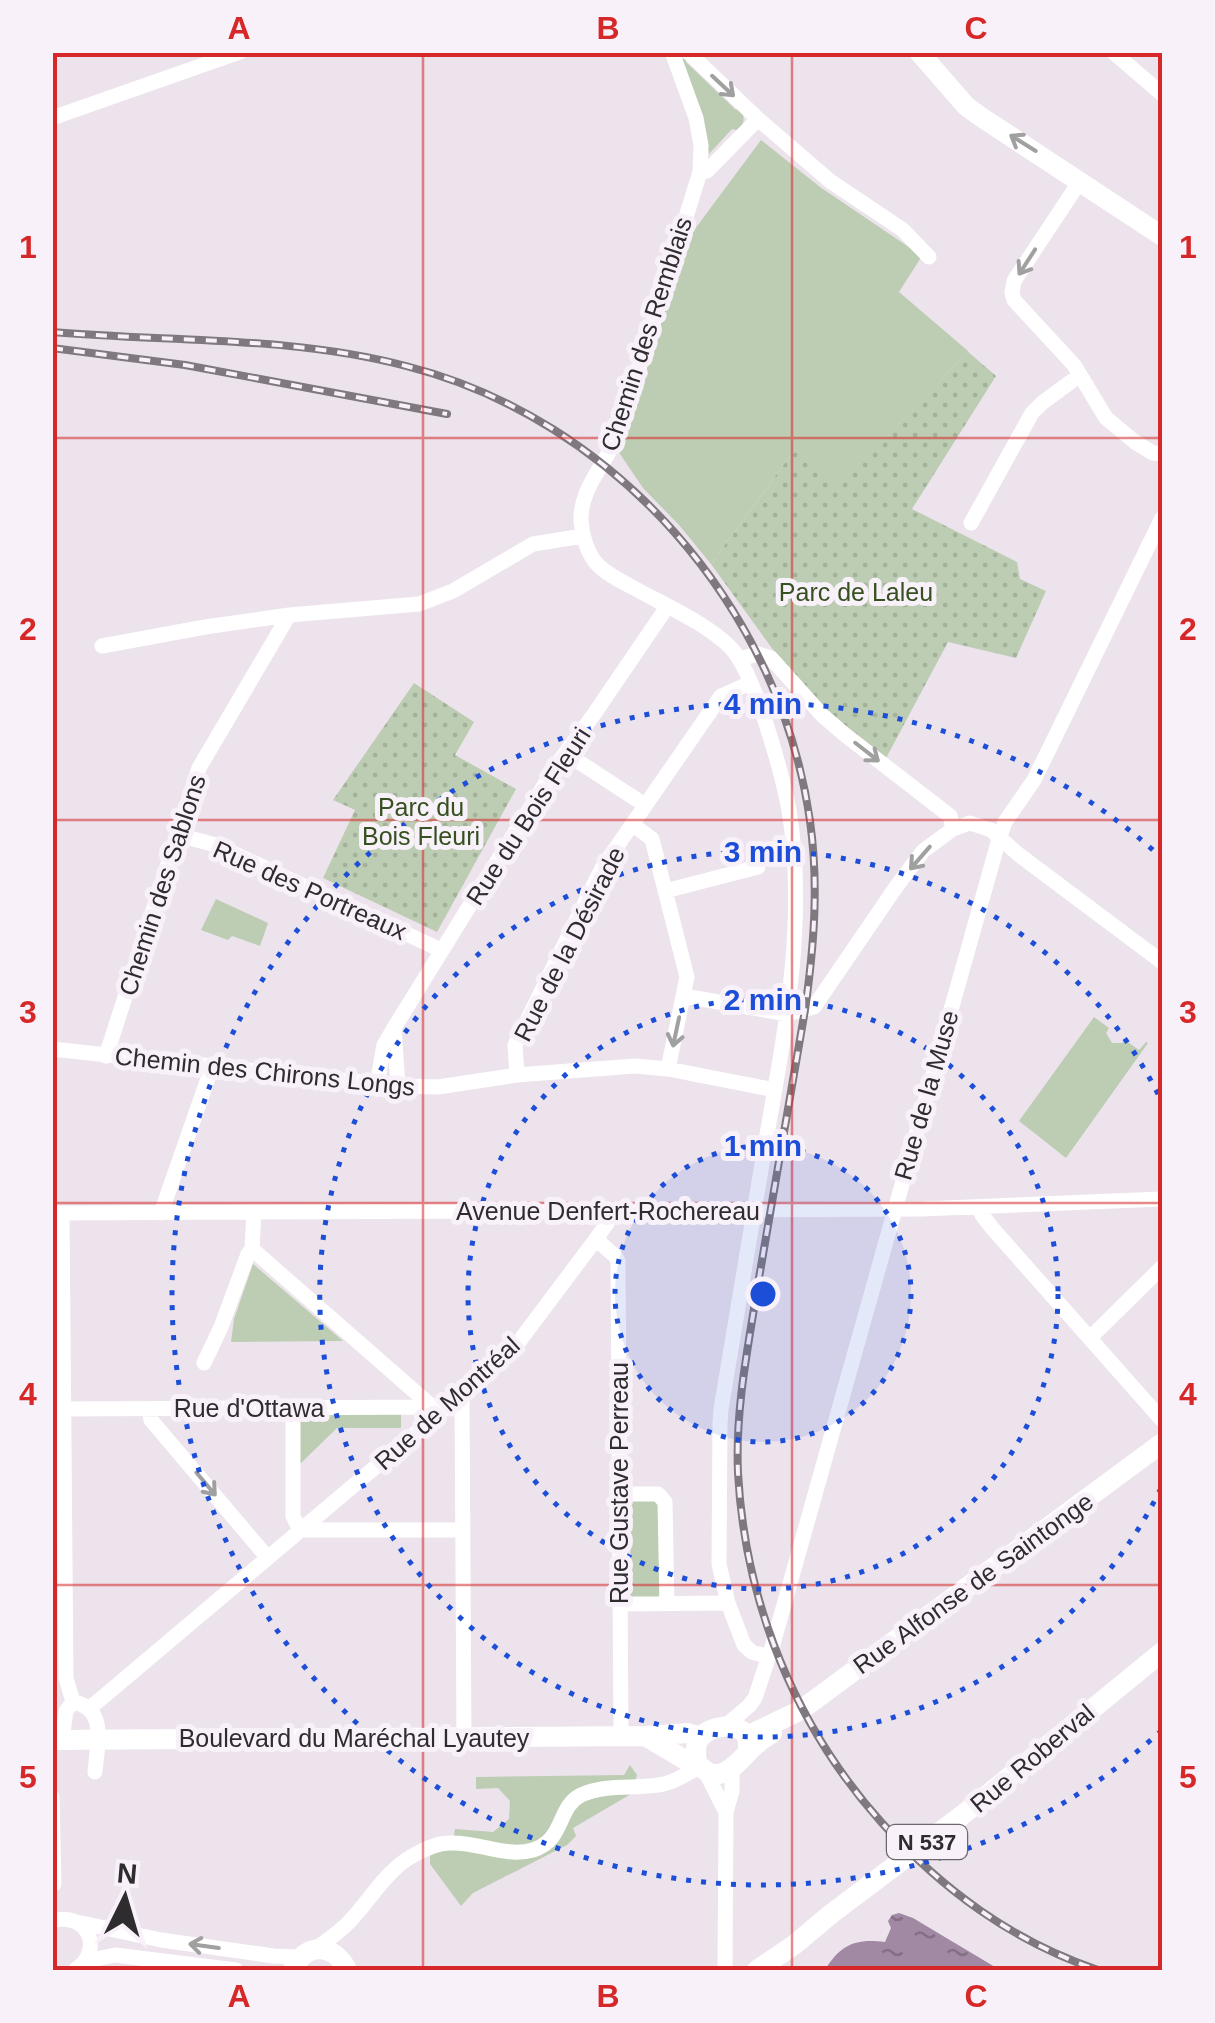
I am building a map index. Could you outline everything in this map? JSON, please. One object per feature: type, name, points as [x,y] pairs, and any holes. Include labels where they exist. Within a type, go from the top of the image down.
[{"type":"main road","points":[[926,55],[966,106],[981,118],[1162,236]]},
{"type":"main road","name":"Rue Alfonse de Saintonge","points":[[741,1737],[779,1728],[777,1723],[801,1710],[1162,1443]]},
{"type":"main road","name":"Rue Roberval","points":[[757,1970],[965,1813],[1162,1652]]},
{"type":"main road","points":[[711,1730],[741,1737],[742,1761],[720,1774],[700,1767],[696,1749],[700,1737],[711,1730]]},
{"type":"main road","name":"Boulevard du Maréchal Lyautey","points":[[57,1740],[688,1733],[700,1737]]},
{"type":"main road","name":"Boulevard du Maréchal Lyautey","points":[[646,1736],[700,1767]]},
{"type":"main road","points":[[303,1959],[324,1949],[347,1966]]},
{"type":"street","points":[[52,118],[240,52]]},
{"type":"street","name":"Chemin des Remblais","points":[[583,536],[584,499],[626,410],[700,172],[696,118],[672,52]]},
{"type":"street","points":[[688,52],[830,181],[904,230],[929,257]]},
{"type":"street","points":[[1113,52],[1162,94]]},
{"type":"street","points":[[700,172],[707,171],[758,119]]},
{"type":"street","points":[[1080,181],[1014,282],[1014,300],[1074,365],[1106,418],[1135,442],[1162,454]]},
{"type":"street","points":[[971,523],[1032,412],[1080,375]]},
{"type":"street","name":"Rue de la Muse","points":[[741,1737],[769,1658],[999,839],[1034,780],[1162,518]]},
{"type":"street","points":[[102,646],[289,615],[418,604],[453,591],[532,544],[583,536],[596,562],[621,581],[717,636],[739,659],[776,756],[795,858],[795,936],[786,1014],[721,1409],[719,1564],[728,1604],[744,1646],[769,1658]]},
{"type":"street","name":"Rue du Bois Fleuri","points":[[377,1084],[384,1045],[441,950],[558,763],[667,607]]},
{"type":"street","name":"Chemin des Sablons","points":[[106,1056],[199,768],[289,615]]},
{"type":"street","points":[[739,659],[758,654],[771,658],[822,715],[950,816],[953,829]]},
{"type":"street","name":"Rue de la Désirade","points":[[517,1075],[516,1046],[602,868],[720,696],[750,684]]},
{"type":"street","points":[[580,762],[645,805]]},
{"type":"street","points":[[684,996],[786,1014],[814,1007],[923,852],[953,829],[970,822],[991,830],[1161,957]]},
{"type":"street","points":[[632,824],[652,839],[687,977],[668,1069]]},
{"type":"street","name":"Rue des Portreaux","points":[[178,835],[216,844],[441,950]]},
{"type":"street","points":[[665,891],[758,867]]},
{"type":"street","points":[[394,1028],[398,1086]]},
{"type":"street","name":"Chemin des Chirons Longs","points":[[52,1049],[398,1086],[438,1087],[517,1075],[635,1066],[775,1090]]},
{"type":"street","points":[[161,1213],[212,1067]]},
{"type":"street","name":"Avenue Denfert-Rochereau","points":[[58,1213],[894,1210],[1162,1199]]},
{"type":"street","points":[[980,1207],[992,1228],[1162,1420]]},
{"type":"street","name":"Rue de Montréal","points":[[81,1705],[300,1530],[518,1343],[596,1240],[610,1211]]},
{"type":"street","points":[[204,1363],[252,1249],[254,1212]]},
{"type":"street","points":[[58,1213],[58,1346],[64,1409],[59,1513],[66,1678],[81,1705],[96,1716],[95,1772]]},
{"type":"street","name":"Rue Gustave Perreau","points":[[596,1240],[618,1261],[621,1736]]},
{"type":"street","points":[[252,1249],[436,1410]]},
{"type":"street","points":[[1090,1338],[1162,1268]]},
{"type":"street","points":[[462,1394],[464,1738]]},
{"type":"street","points":[[149,1408],[151,1420],[268,1556]]},
{"type":"street","points":[[293,1408],[293,1516],[300,1530],[463,1530]]},
{"type":"street","name":"Rue d'Ottawa","points":[[64,1409],[436,1410]]},
{"type":"street","points":[[618,1494],[658,1494],[665,1502],[666,1604]]},
{"type":"street","points":[[619,1604],[728,1604]]},
{"type":"street","points":[[756,1703],[760,1714],[777,1723]]},
{"type":"street","points":[[57,1740],[66,1711],[81,1705]]},
{"type":"street","points":[[52,1921],[68,1919],[161,1940],[303,1959],[348,1924],[373,1892],[413,1856],[445,1842],[510,1852],[536,1849],[555,1835],[574,1799],[586,1793],[663,1784],[700,1767],[726,1812]]},
{"type":"street","points":[[725,1970],[726,1812],[732,1791],[732,1768]]},
{"type":"street","points":[[52,1796],[54,1884]]},
{"type":"street","points":[[77,1922],[89,1935],[90,1953],[80,1968]]},
{"type":"street","points":[[347,1966],[340,1946],[348,1924]]},
{"type":"street","points":[[80,1968],[114,1955],[236,1970]]},
{"type":"green space","points":[[685,57],[743,113],[739,131],[732,129],[709,154],[702,119],[680,62]]},
{"type":"green space","points":[[761,140],[820,187],[922,256],[899,292],[968,351],[842,484],[795,449],[711,564],[643,488],[618,451],[658,335],[683,245]]},
{"type":"green space","name":"Parc de Laleu","points":[[899,292],[996,376],[912,509],[1017,562],[1020,579],[1046,591],[1016,658],[948,642],[884,762],[826,716],[711,564],[795,449],[842,483],[967,352]]},
{"type":"green space","name":"Parc du Bois Fleuri","points":[[414,683],[474,722],[455,755],[516,789],[437,932],[323,878],[355,810],[333,800]]},
{"type":"green space","points":[[216,899],[268,923],[260,946],[201,930]]},
{"type":"green space","points":[[1094,1017],[1109,1028],[1106,1033],[1112,1043],[1125,1040],[1139,1050],[1148,1043],[1066,1158],[1019,1121]]},
{"type":"green space","points":[[253,1264],[343,1341],[231,1342],[234,1319]]},
{"type":"green space","points":[[298,1414],[401,1414],[401,1428],[337,1428],[299,1465]]},
{"type":"green space","points":[[631,1499],[658,1500],[662,1504],[659,1598],[630,1598]]},
{"type":"green space","points":[[630,1765],[637,1775],[631,1794],[573,1828],[576,1836],[567,1845],[473,1893],[461,1906],[430,1864],[430,1849],[453,1842],[455,1829],[493,1832],[509,1819],[510,1801],[498,1788],[476,1789],[476,1777],[624,1775]]},
{"type":"water","points":[[899,1913],[1000,1970],[825,1970],[849,1945],[885,1942],[891,1928],[888,1921]]},
{"type":"railway","points":[[52,332],[319,349],[406,366],[482,392],[554,429],[618,477],[676,534],[724,597],[764,668],[793,742],[810,821],[815,892],[805,1010],[741,1400],[738,1473],[751,1569],[780,1660],[800,1704],[824,1746],[882,1823],[929,1870],[981,1911],[1037,1944],[1098,1970]]},
{"type":"railway","points":[[52,348],[185,365],[447,414]]}]
